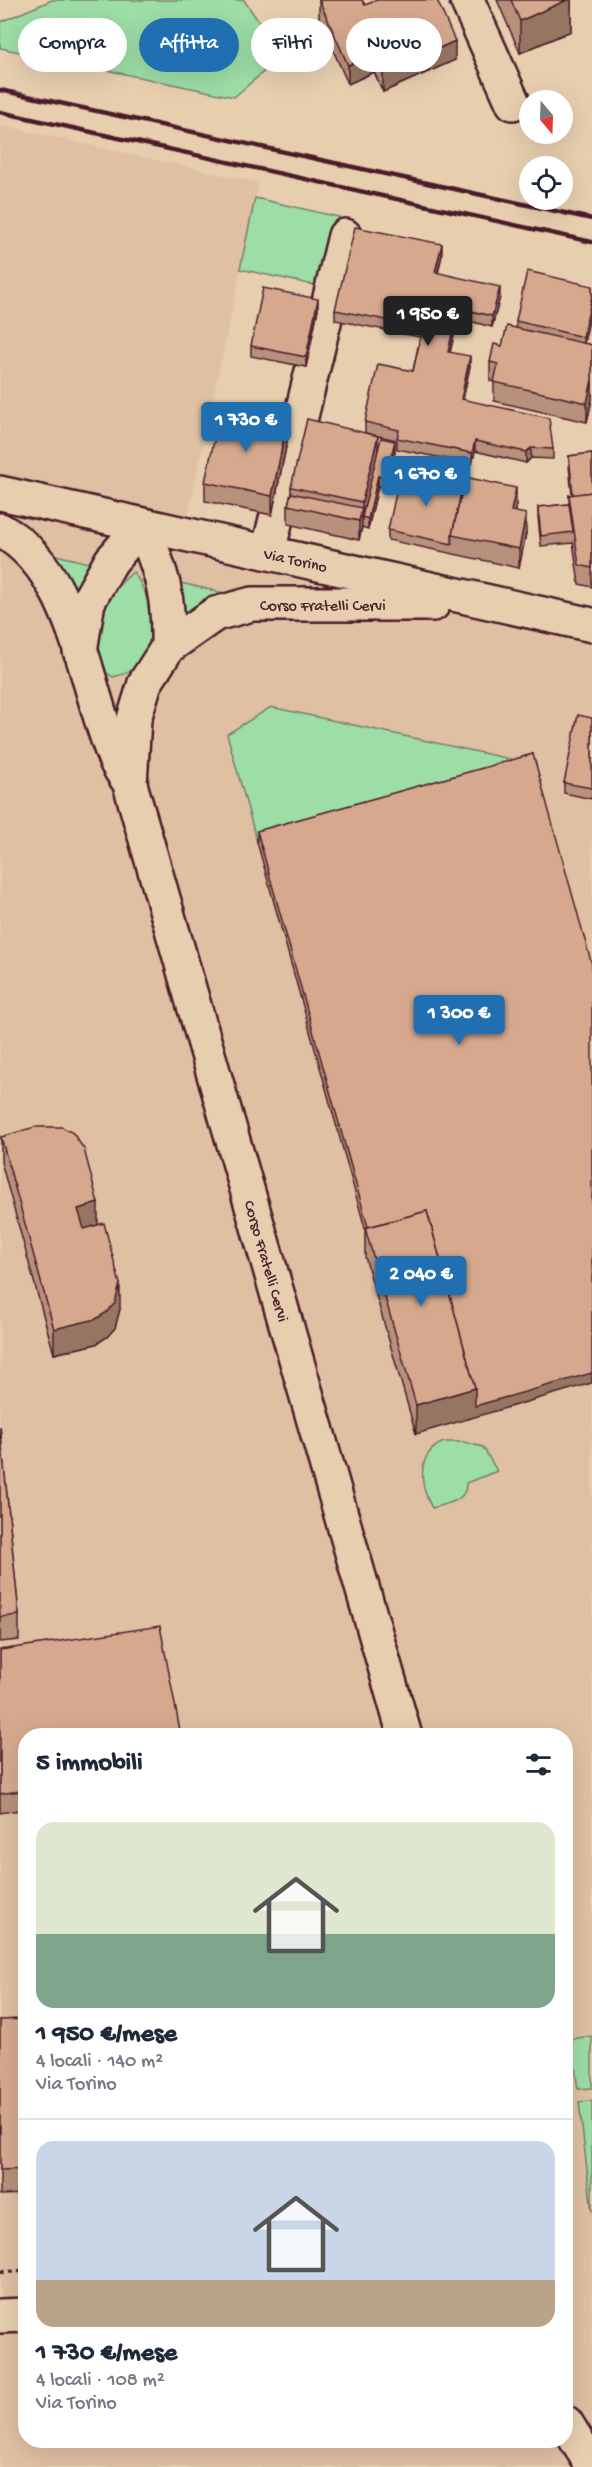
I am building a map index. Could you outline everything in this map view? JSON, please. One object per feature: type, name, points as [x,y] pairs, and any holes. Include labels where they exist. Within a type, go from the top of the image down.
[{"type":"street","points":[[467,0],[513,103]]},
{"type":"street","points":[[268,552],[345,236]]},
{"type":"street","name":"Via Torino","points":[[0,493],[592,625]]},
{"type":"street","points":[[141,525],[162,572],[168,607],[168,646]]},
{"type":"street","name":"Corso Fratelli Cervi","points":[[80,653],[88,602],[111,561],[141,525]]},
{"type":"street","name":"Corso Fratelli Cervi","points":[[0,530],[18,540],[40,562],[57,591],[114,758],[130,784],[403,1728]]},
{"type":"street","name":"Corso Fratelli Cervi","points":[[130,784],[134,719],[145,683],[168,646],[215,614],[252,604],[488,603]]},
{"type":"street","points":[[0,2316],[18,2315]]},
{"type":"street","points":[[573,2434],[592,2465]]},
{"type":"path","points":[[0,2272],[18,2271]]},
{"type":"shaded area","points":[[0,125],[259,183],[180,553],[592,645],[592,2467],[0,2467]]},
{"type":"green space","points":[[52,0],[244,0],[256,18],[251,18],[251,72],[263,72],[234,97],[115,72],[127,72],[127,18],[18,18],[18,52],[0,48],[0,22]]},
{"type":"green space","points":[[255,198],[339,217],[323,287],[240,269]]},
{"type":"green space","points":[[52,554],[93,564],[72,595],[49,557]]},
{"type":"green space","points":[[133,572],[146,595],[151,622],[150,636],[140,660],[129,671],[113,677],[104,671],[94,639],[94,629],[105,601]]},
{"type":"green space","points":[[176,582],[234,595],[181,621]]},
{"type":"green space","points":[[271,707],[533,764],[257,842],[227,734]]},
{"type":"green space","points":[[444,1442],[464,1442],[483,1447],[497,1471],[466,1483],[463,1494],[455,1501],[432,1508],[424,1490],[424,1462],[435,1447]]},
{"type":"green space","points":[[592,2036],[592,2088],[578,2089],[573,2039]]},
{"type":"green space","points":[[592,2101],[592,2212],[579,2102]]},
{"type":"building","points":[[319,0],[362,0],[365,5],[377,0],[437,0],[455,41],[442,47],[442,18],[346,18],[346,61],[334,34],[334,18],[327,18]]},
{"type":"building","points":[[511,0],[567,0],[520,21]]},
{"type":"building","points":[[355,227],[442,244],[435,272],[500,287],[492,316],[458,308],[448,352],[470,356],[461,399],[549,418],[553,449],[531,448],[526,452],[475,441],[472,453],[397,438],[399,430],[365,422],[378,364],[413,371],[423,327],[335,310]]},
{"type":"building","points":[[527,271],[592,286],[583,337],[516,321]]},
{"type":"building","points":[[263,288],[318,299],[306,357],[251,346]]},
{"type":"building","points":[[507,326],[592,345],[592,380],[587,403],[494,382],[498,364],[490,362],[494,344],[502,346]]},
{"type":"building","points":[[221,409],[287,423],[272,496],[205,482]]},
{"type":"building","points":[[307,419],[378,436],[362,502],[291,487]]},
{"type":"building","points":[[381,438],[395,441],[386,478],[378,476],[368,519],[362,517]]},
{"type":"building","points":[[592,453],[592,492],[573,495],[569,456]]},
{"type":"building","points":[[401,470],[463,483],[452,544],[388,530]]},
{"type":"building","points":[[465,477],[516,488],[511,511],[526,514],[519,549],[452,535]]},
{"type":"building","points":[[592,492],[592,568],[579,565],[569,495]]},
{"type":"building","points":[[291,493],[362,508],[359,521],[288,505]]},
{"type":"building","points":[[569,504],[573,532],[541,536],[538,507]]},
{"type":"building","points":[[578,715],[592,718],[592,788],[564,783]]},
{"type":"building","points":[[533,754],[592,965],[592,1373],[475,1406],[475,1388],[427,1211],[368,1227],[257,831]]},
{"type":"building","points":[[35,1127],[62,1127],[73,1133],[84,1149],[98,1203],[78,1209],[84,1229],[104,1223],[120,1284],[115,1303],[107,1312],[96,1319],[54,1329],[1,1137]]},
{"type":"building","points":[[427,1211],[475,1388],[416,1405],[365,1228]]},
{"type":"building","points":[[0,1426],[19,1615],[0,1617]]},
{"type":"building","points":[[160,1626],[179,1728],[18,1728],[18,1791],[0,1794],[0,1650]]},
{"type":"building","points":[[18,2019],[18,2169],[0,2170],[0,2020]]},
{"type":"railway","points":[[0,90],[592,219]]},
{"type":"railway","points":[[0,112],[592,242]]}]
